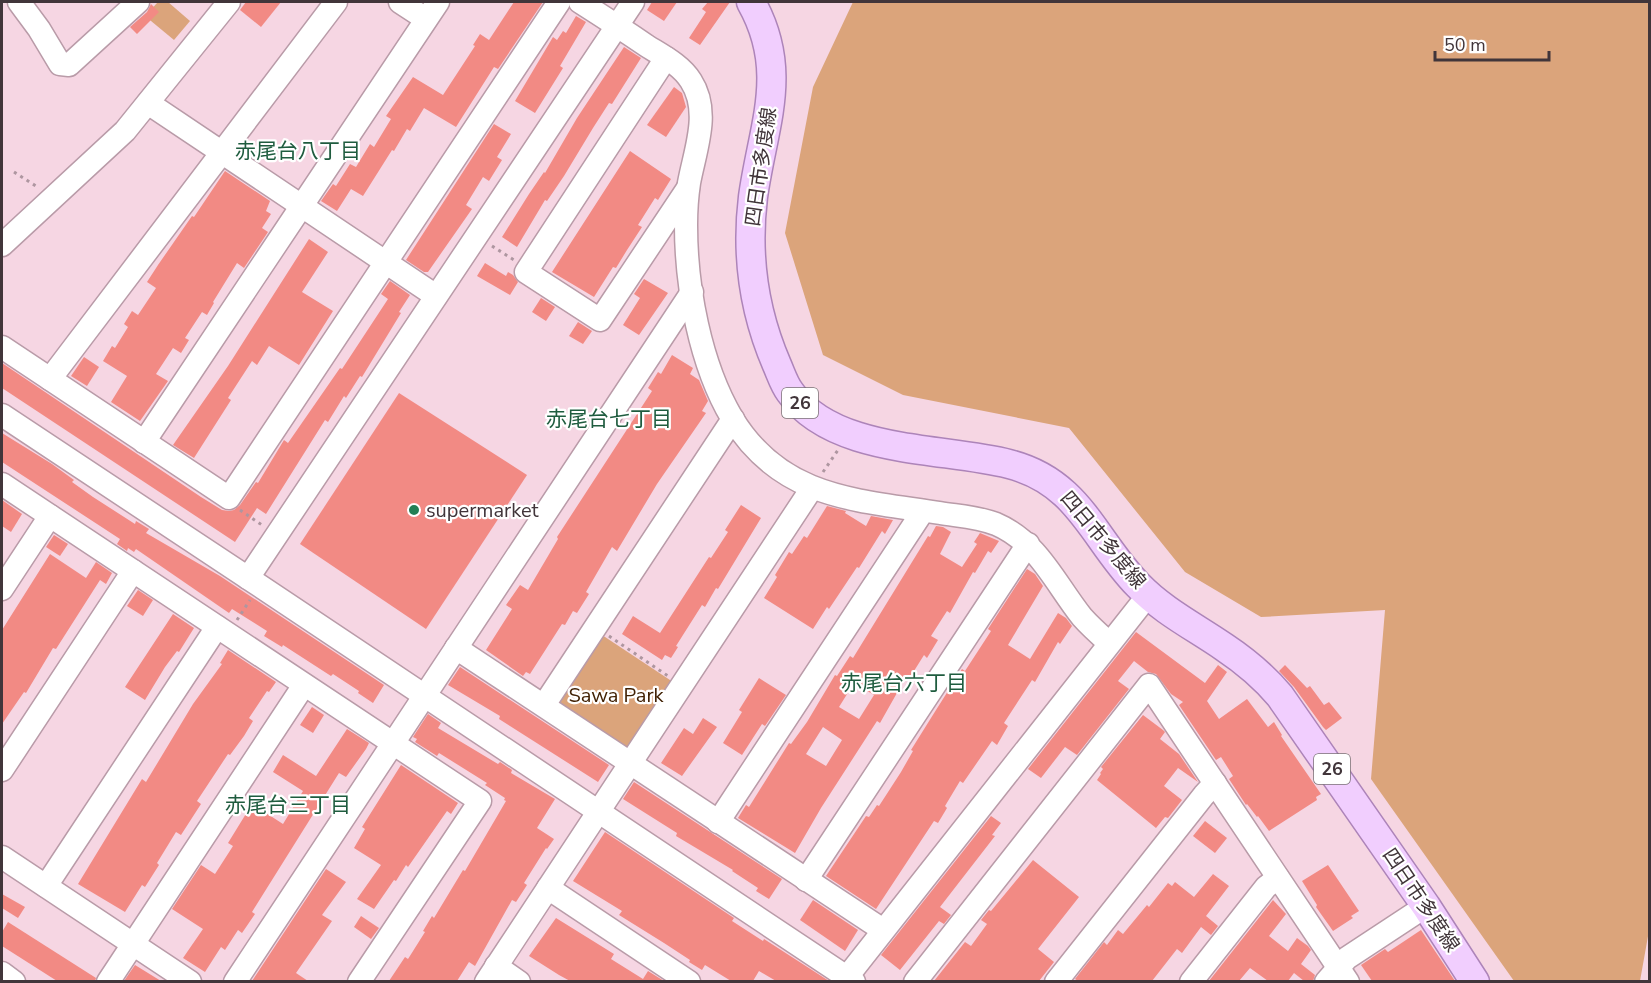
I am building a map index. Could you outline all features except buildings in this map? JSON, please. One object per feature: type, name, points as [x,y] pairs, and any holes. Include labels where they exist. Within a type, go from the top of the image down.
[{"type":"main road","name":"四日市多度線","points":[[751,2],[765,33],[771,57],[772,78],[770,104],[753,201],[750,248],[754,290],[767,339],[790,392],[816,418],[847,434],[1010,464],[1043,477],[1059,488],[1078,507],[1126,571],[1149,594],[1176,616],[1224,646],[1252,667],[1274,688],[1426,906],[1475,981]]},
{"type":"street","points":[[19,2],[60,64],[69,65],[138,2]]},
{"type":"street","points":[[3,242],[125,131],[229,2]]},
{"type":"street","points":[[50,379],[336,2]]},
{"type":"street","points":[[144,442],[432,10],[400,2]]},
{"type":"street","points":[[2,346],[229,498],[558,2]]},
{"type":"street","points":[[580,2],[683,70],[698,92],[701,104],[698,138],[688,186],[686,223],[687,261],[692,292],[708,361],[733,419],[765,458],[794,479],[831,495],[876,505],[979,520],[997,525],[1028,544],[1048,567],[1084,618],[1109,643]]},
{"type":"street","points":[[251,586],[436,296],[633,2]]},
{"type":"street","points":[[666,58],[526,272],[600,320],[688,186]]},
{"type":"street","points":[[148,103],[436,296]]},
{"type":"street","points":[[235,981],[692,292]]},
{"type":"street","points":[[2,415],[251,586],[424,695],[848,980],[883,930],[1149,594]]},
{"type":"street","points":[[544,705],[733,419]]},
{"type":"street","points":[[2,484],[480,801],[359,981]]},
{"type":"street","points":[[519,981],[491,974],[812,488]]},
{"type":"street","points":[[718,822],[923,511]]},
{"type":"street","points":[[2,589],[50,516]]},
{"type":"street","points":[[806,880],[1028,544]]},
{"type":"street","points":[[2,770],[134,571]]},
{"type":"street","points":[[46,886],[223,630]]},
{"type":"street","points":[[456,648],[883,930]]},
{"type":"street","points":[[108,981],[304,685]]},
{"type":"street","points":[[915,981],[1149,685],[1278,878],[1338,977]]},
{"type":"street","points":[[1056,981],[1215,783]]},
{"type":"street","points":[[2,857],[190,981]]},
{"type":"street","points":[[1191,981],[1266,887],[1278,878]]},
{"type":"street","points":[[548,888],[689,981]]},
{"type":"street","points":[[1338,977],[1347,958],[1426,906]]},
{"type":"street","points":[[2,973],[14,981]]},
{"type":"path","points":[[14,172],[53,197]]},
{"type":"path","points":[[489,244],[529,268]]},
{"type":"path","points":[[812,488],[842,444]]},
{"type":"path","points":[[229,498],[232,505],[269,529]]},
{"type":"path","points":[[223,630],[251,586]]},
{"type":"path","points":[[595,627],[681,684]]},
{"type":"green space","points":[[158,2],[168,2],[190,21],[174,40],[145,16]]},
{"type":"green space","points":[[853,2],[1649,2],[1650,925],[1640,981],[1514,981],[1371,779],[1385,610],[1261,617],[1185,572],[1069,428],[903,395],[823,355],[785,233],[813,87]]},
{"type":"green space","name":"Sawa Park","points":[[599,633],[676,684],[630,750],[556,705]]},
{"type":"place","name":"supermarket","points":[[414,510]]},
{"type":"district","name":"赤尾台八丁目","points":[[298,151]]},
{"type":"district","name":"赤尾台七丁目","points":[[609,419]]},
{"type":"district","name":"赤尾台六丁目","points":[[904,683]]},
{"type":"district","name":"赤尾台三丁目","points":[[288,805]]}]
